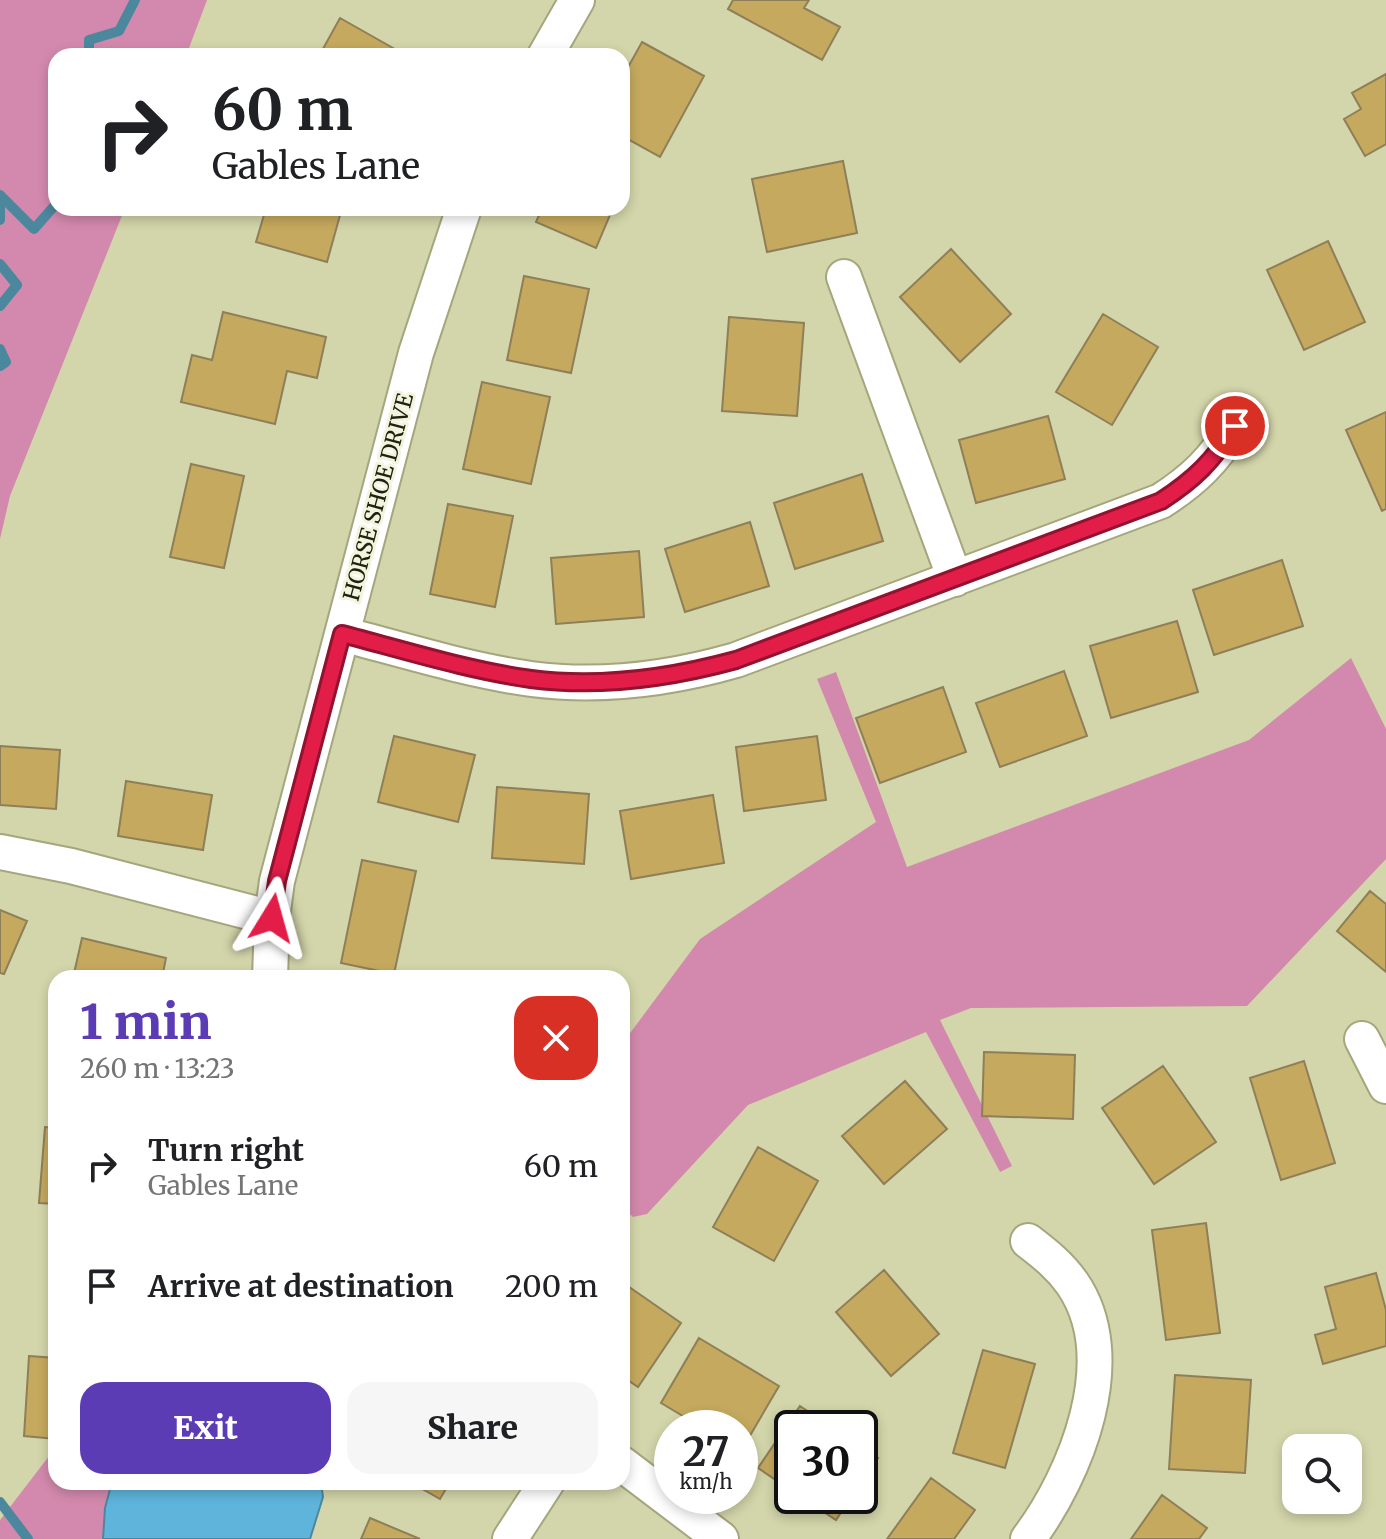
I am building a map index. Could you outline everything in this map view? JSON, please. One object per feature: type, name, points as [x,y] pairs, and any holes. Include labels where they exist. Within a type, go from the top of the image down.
[{"type":"street","points":[[550,48],[577,0]]},
{"type":"street","name":"HORSE SHOE DRIVE","points":[[270,970],[277,881],[416,353],[461,216]]},
{"type":"street","points":[[844,277],[955,579]]},
{"type":"street","points":[[342,634],[494,673],[534,679],[588,683],[630,681],[699,670],[736,660],[1161,501],[1193,480],[1218,454],[1235,426]]},
{"type":"street","points":[[0,852],[71,866],[272,918]]},
{"type":"street","points":[[1362,1039],[1386,1086]]},
{"type":"street","points":[[1028,1241],[1053,1260],[1073,1285],[1087,1313],[1094,1346],[1092,1392],[1081,1439],[1066,1477],[1042,1521],[1028,1539]]},
{"type":"street","points":[[630,1470],[721,1539]]},
{"type":"street","points":[[510,1539],[542,1490]]},
{"type":"shaded area","points":[[0,0],[207,0],[189,48],[48,48],[48,216],[122,216],[10,496],[0,539]]},
{"type":"shaded area","points":[[1351,658],[1386,729],[1386,859],[1247,1006],[971,1008],[940,1020],[1012,1166],[1000,1172],[926,1032],[748,1105],[647,1214],[633,1217],[630,1214],[630,1033],[700,939],[876,822],[817,679],[836,672],[907,867],[1249,740]]},
{"type":"shaded area","points":[[48,1457],[48,1490],[321,1490],[304,1539],[0,1539],[0,1520]]},
{"type":"water","points":[[110,1490],[322,1490],[323,1497],[310,1539],[103,1539]]},
{"type":"building","points":[[733,0],[809,0],[804,8],[840,27],[822,60],[728,9]]},
{"type":"building","points":[[340,18],[393,48],[323,48]]},
{"type":"building","points":[[642,42],[704,76],[660,157],[630,140],[630,64]]},
{"type":"building","points":[[1386,74],[1386,144],[1365,156],[1344,119],[1361,109],[1352,93]]},
{"type":"building","points":[[843,161],[857,233],[767,252],[752,179]]},
{"type":"building","points":[[264,216],[340,216],[327,262],[256,242]]},
{"type":"building","points":[[539,216],[610,216],[596,248],[536,222]]},
{"type":"building","points":[[1328,241],[1365,322],[1304,350],[1267,270]]},
{"type":"building","points":[[951,249],[1011,314],[960,362],[900,297]]},
{"type":"building","points":[[524,276],[589,289],[571,373],[507,360]]},
{"type":"building","points":[[223,312],[326,337],[317,378],[287,371],[275,424],[181,402],[192,355],[212,360]]},
{"type":"building","points":[[1103,314],[1158,347],[1112,425],[1056,392]]},
{"type":"building","points":[[729,317],[804,323],[797,416],[722,411]]},
{"type":"building","points":[[482,382],[550,397],[531,484],[463,469]]},
{"type":"building","points":[[1386,412],[1386,509],[1382,511],[1346,430]]},
{"type":"building","points":[[1048,416],[1065,479],[976,503],[959,440]]},
{"type":"building","points":[[191,464],[244,476],[224,568],[170,557]]},
{"type":"building","points":[[862,474],[883,541],[795,569],[774,503]]},
{"type":"building","points":[[448,504],[513,516],[495,607],[430,594]]},
{"type":"building","points":[[750,522],[769,586],[685,612],[665,549]]},
{"type":"building","points":[[639,551],[644,617],[556,624],[551,558]]},
{"type":"building","points":[[1282,560],[1303,626],[1214,655],[1193,590]]},
{"type":"building","points":[[1177,621],[1198,692],[1111,718],[1090,646]]},
{"type":"building","points":[[1064,671],[1087,736],[1000,767],[976,703]]},
{"type":"building","points":[[943,687],[966,752],[880,783],[856,718]]},
{"type":"building","points":[[394,736],[475,755],[458,822],[378,802]]},
{"type":"building","points":[[817,736],[826,800],[744,811],[736,747]]},
{"type":"building","points":[[0,746],[60,750],[56,809],[0,805]]},
{"type":"building","points":[[126,781],[212,795],[203,850],[118,836]]},
{"type":"building","points":[[497,787],[589,794],[584,864],[492,858]]},
{"type":"building","points":[[713,795],[724,863],[631,879],[620,811]]},
{"type":"building","points":[[362,860],[416,871],[395,970],[375,970],[341,963]]},
{"type":"building","points":[[1370,891],[1386,904],[1386,972],[1337,931]]},
{"type":"building","points":[[0,910],[27,921],[4,974],[0,973]]},
{"type":"building","points":[[82,938],[166,958],[164,970],[75,970]]},
{"type":"building","points":[[984,1052],[1075,1055],[1073,1119],[982,1116]]},
{"type":"building","points":[[1304,1061],[1335,1163],[1281,1180],[1250,1078]]},
{"type":"building","points":[[1163,1066],[1216,1142],[1154,1184],[1102,1108]]},
{"type":"building","points":[[905,1081],[947,1129],[884,1184],[842,1136]]},
{"type":"building","points":[[45,1127],[48,1127],[48,1204],[39,1203]]},
{"type":"building","points":[[758,1147],[818,1181],[774,1261],[713,1227]]},
{"type":"building","points":[[1206,1223],[1220,1333],[1166,1340],[1152,1230]]},
{"type":"building","points":[[884,1270],[939,1334],[891,1376],[836,1312]]},
{"type":"building","points":[[1376,1273],[1386,1310],[1386,1346],[1323,1364],[1315,1335],[1336,1329],[1325,1287]]},
{"type":"building","points":[[630,1288],[681,1323],[638,1387],[630,1382]]},
{"type":"building","points":[[699,1338],[779,1386],[758,1422],[758,1410],[673,1410],[661,1403]]},
{"type":"building","points":[[983,1350],[1035,1364],[1005,1468],[953,1453]]},
{"type":"building","points":[[29,1356],[48,1357],[48,1438],[24,1436]]},
{"type":"building","points":[[1175,1375],[1251,1380],[1245,1473],[1169,1469]]},
{"type":"building","points":[[774,1444],[774,1479],[758,1468]]},
{"type":"building","points":[[931,1478],[975,1510],[954,1539],[887,1539]]},
{"type":"building","points":[[424,1490],[445,1490],[440,1499]]},
{"type":"building","points":[[1162,1495],[1207,1528],[1199,1539],[1131,1539]]},
{"type":"building","points":[[370,1518],[420,1539],[361,1539]]},
{"type":"waterway","points":[[89,48],[89,40],[119,31],[135,0]]},
{"type":"waterway","points":[[0,220],[0,195],[34,229],[48,213]]},
{"type":"waterway","points":[[0,264],[17,285],[0,306]]},
{"type":"waterway","points":[[0,349],[6,362],[0,366]]},
{"type":"waterway","points":[[0,1502],[28,1539]]},
{"type":"route","points":[[272,918],[277,881],[342,634],[494,673],[534,679],[588,683],[630,681],[699,670],[736,660],[1161,501],[1193,480],[1218,454],[1235,426]]}]
